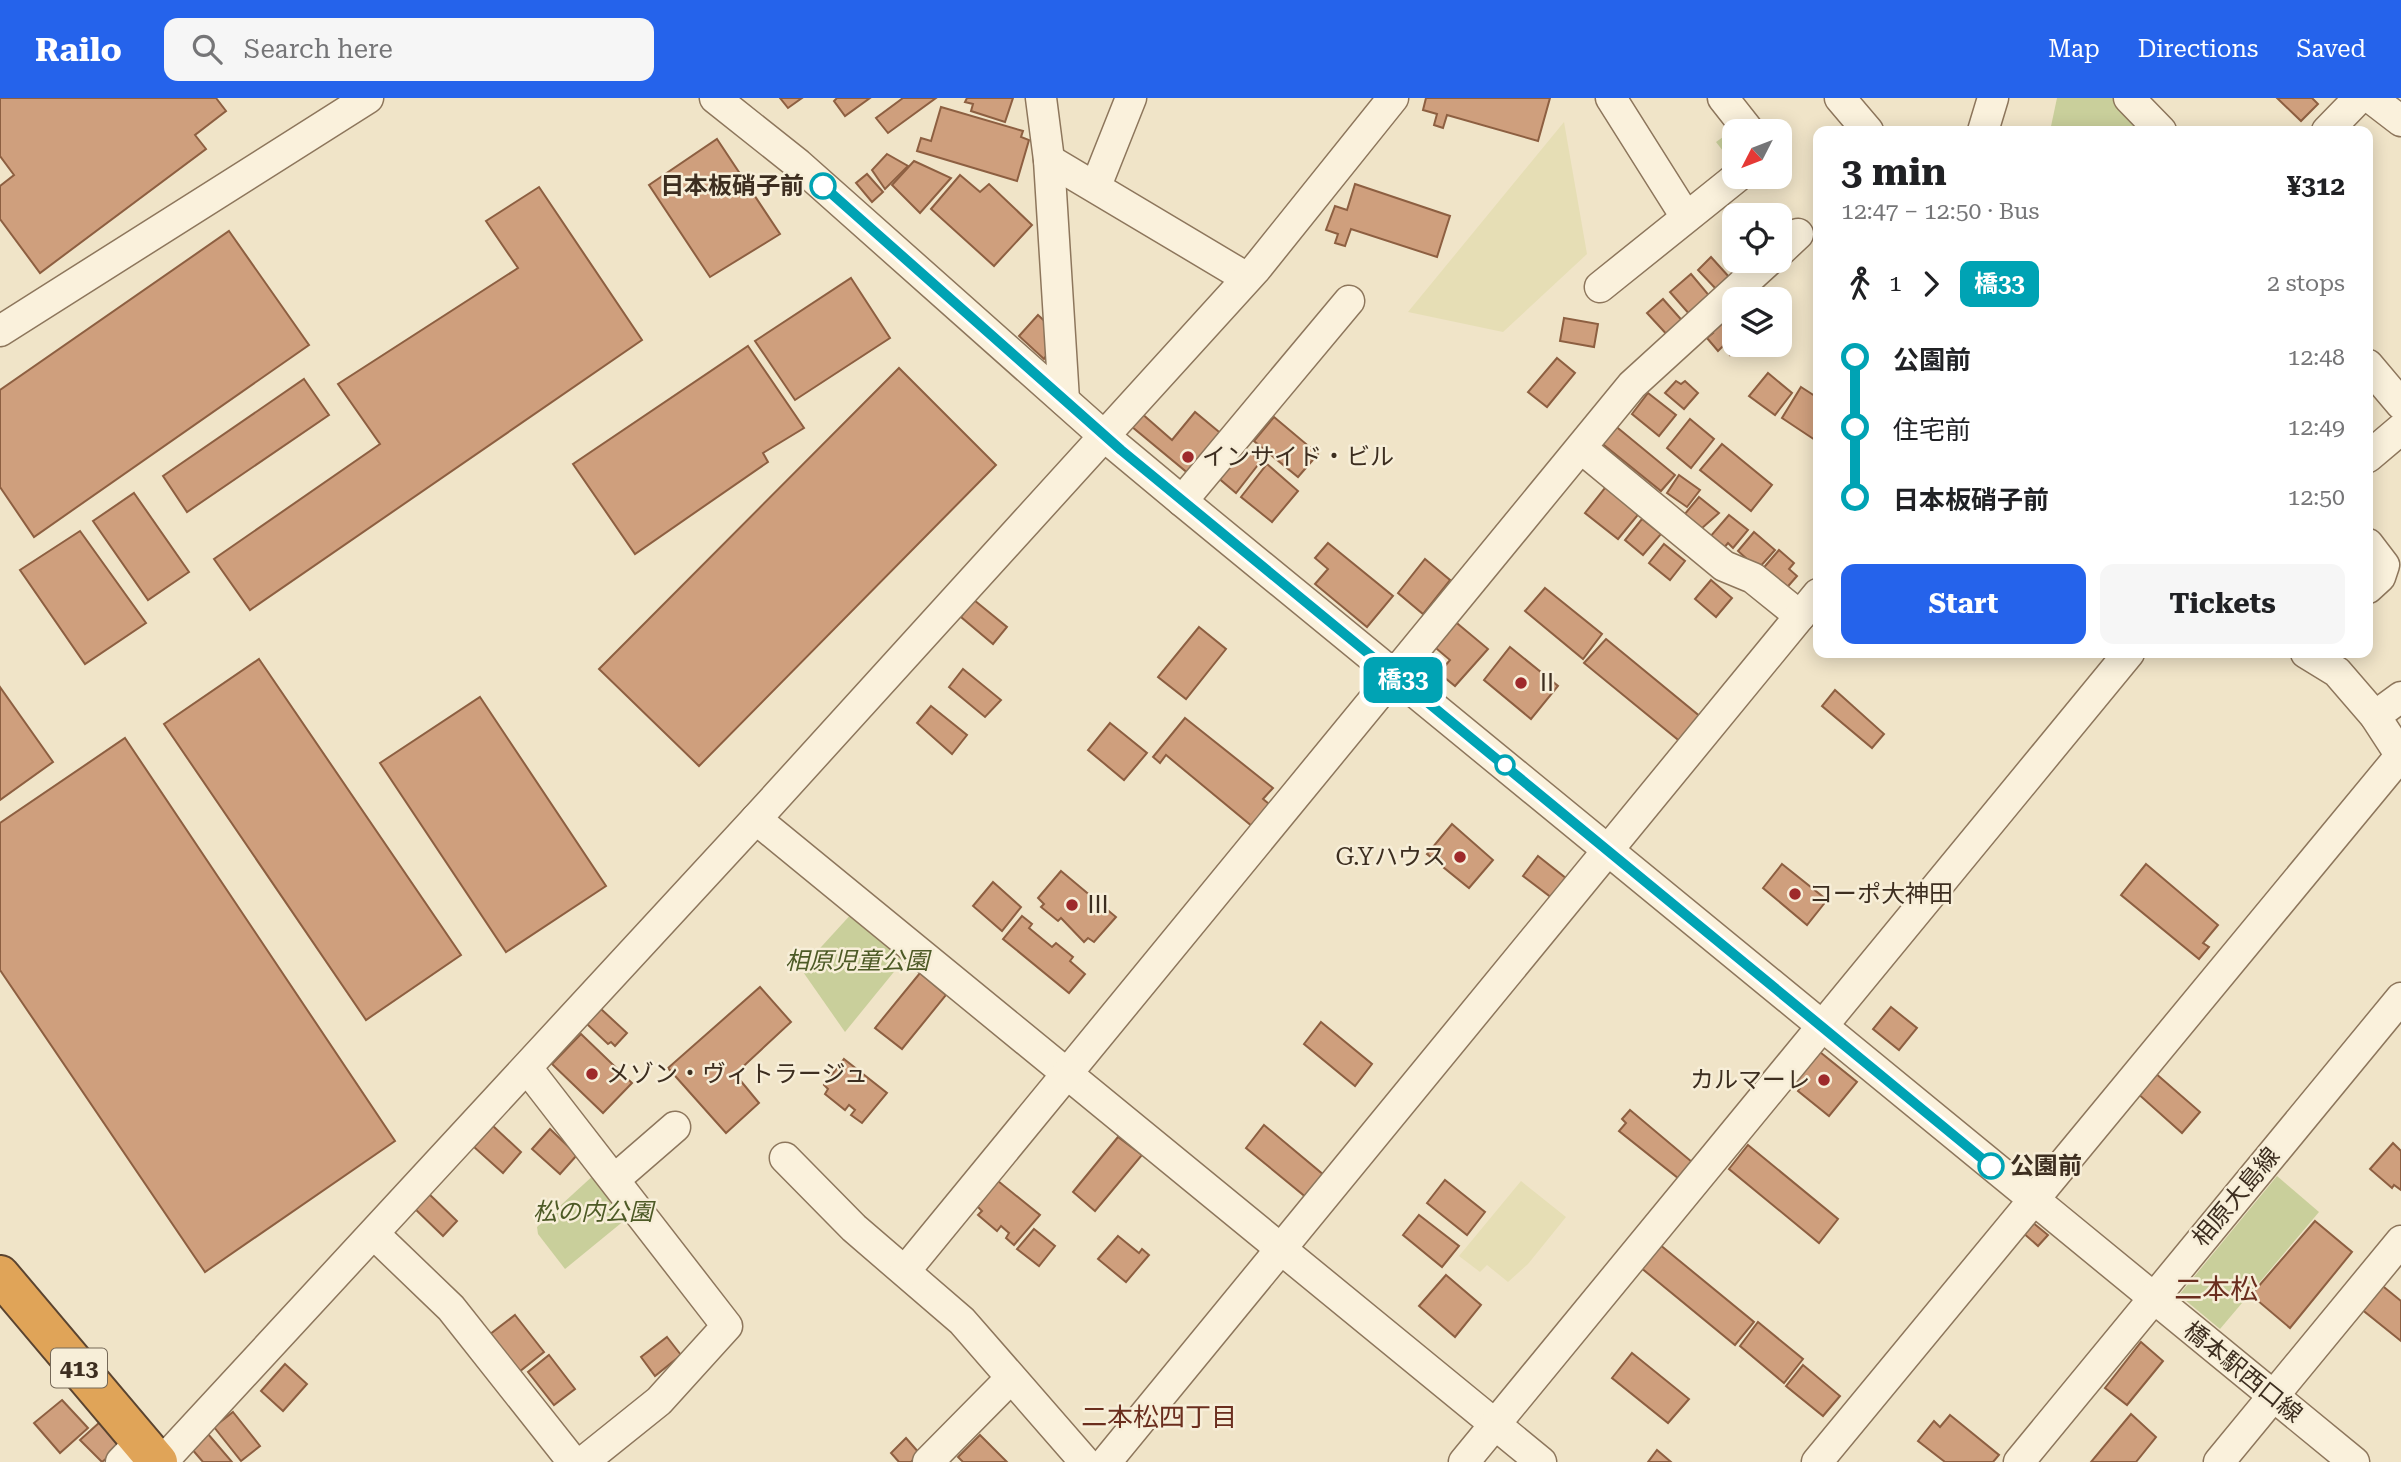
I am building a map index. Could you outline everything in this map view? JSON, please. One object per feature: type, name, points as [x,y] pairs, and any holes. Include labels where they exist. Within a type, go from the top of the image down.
[{"type":"highway","name":"413","points":[[0,1275],[145,1457]]},
{"type":"street","points":[[0,331],[368,98]]},
{"type":"street","name":"橋本駅西口線","points":[[715,98],[798,164],[1104,436],[1182,501],[2354,1462]]},
{"type":"street","points":[[1041,98],[1049,160],[1064,400]]},
{"type":"street","points":[[1096,186],[1131,98]]},
{"type":"street","points":[[145,1457],[374,1234],[756,819],[1247,278],[1393,98]]},
{"type":"street","points":[[1611,98],[1686,217]]},
{"type":"street","points":[[1723,98],[1740,119]]},
{"type":"street","points":[[1840,98],[1864,126]]},
{"type":"street","points":[[1985,126],[1993,98]]},
{"type":"street","points":[[2129,98],[2152,126]]},
{"type":"street","points":[[2332,126],[2359,98]]},
{"type":"street","points":[[2371,98],[2401,121]]},
{"type":"street","points":[[1049,160],[1247,278]]},
{"type":"street","points":[[1600,287],[1722,189]]},
{"type":"street","points":[[905,1270],[1650,366],[1755,273]]},
{"type":"street","points":[[1182,501],[1349,301]]},
{"type":"street","points":[[2373,371],[2401,404]]},
{"type":"street","points":[[2373,453],[2401,429]]},
{"type":"street","points":[[1106,1462],[1809,605],[1724,566],[1581,448]]},
{"type":"street","points":[[2373,551],[2384,565],[2380,577],[2373,583]]},
{"type":"street","points":[[1464,1462],[2125,658]]},
{"type":"street","points":[[1817,1462],[2401,756],[2375,716],[2337,672],[2314,658]]},
{"type":"street","points":[[2375,716],[2401,697]]},
{"type":"street","points":[[756,819],[1541,1462]]},
{"type":"street","name":"相原大島線","points":[[2019,1462],[2401,998]]},
{"type":"street","points":[[527,1068],[727,1326],[659,1401],[583,1462]]},
{"type":"street","points":[[615,1179],[675,1127]]},
{"type":"street","points":[[785,1158],[853,1228],[962,1321],[1085,1462]]},
{"type":"street","points":[[374,1234],[451,1308],[573,1462]]},
{"type":"street","points":[[2219,1462],[2401,1241]]},
{"type":"street","points":[[928,1462],[1011,1378]]},
{"type":"shaded area","points":[[1564,122],[1587,254],[1503,332],[1408,312]]},
{"type":"shaded area","points":[[1521,1181],[1566,1217],[1528,1264],[1508,1282],[1487,1265],[1480,1272],[1459,1256]]},
{"type":"green space","points":[[2057,98],[2113,98],[2135,120],[2134,126],[2051,126]]},
{"type":"green space","points":[[1722,138],[1722,150],[1716,142]]},
{"type":"green space","name":"相原児童公園","points":[[854,911],[906,957],[845,1032],[801,969]]},
{"type":"green space","name":"松の内公園","points":[[596,1173],[631,1215],[565,1269],[538,1234],[537,1227]]},
{"type":"green space","points":[[2277,1176],[2319,1212],[2220,1329],[2179,1295]]},
{"type":"building","points":[[0,98],[216,98],[226,111],[195,135],[206,149],[40,273],[0,219],[0,186],[14,175],[0,156]]},
{"type":"building","points":[[780,98],[802,98],[788,108]]},
{"type":"building","points":[[837,98],[870,98],[845,116],[834,101]]},
{"type":"building","points":[[903,98],[936,98],[888,133],[876,118]]},
{"type":"building","points":[[967,98],[1013,98],[1005,122],[971,111],[973,104],[965,102]]},
{"type":"building","points":[[1426,98],[1550,98],[1538,141],[1447,115],[1443,128],[1434,125],[1437,114],[1423,110]]},
{"type":"building","points":[[2277,98],[2312,98],[2318,104],[2301,121]]},
{"type":"building","points":[[941,107],[1023,131],[1021,137],[1029,140],[1017,181],[917,151],[921,138],[931,141]]},
{"type":"building","points":[[717,139],[780,234],[710,277],[649,185]]},
{"type":"building","points":[[887,154],[908,166],[885,189],[872,170]]},
{"type":"building","points":[[914,161],[951,178],[920,213],[892,185]]},
{"type":"building","points":[[867,174],[883,192],[872,202],[856,183]]},
{"type":"building","points":[[960,175],[980,192],[989,184],[1032,225],[994,266],[931,209]]},
{"type":"building","points":[[1355,184],[1450,216],[1437,257],[1351,229],[1345,246],[1335,243],[1338,234],[1326,230],[1335,206],[1347,210]]},
{"type":"building","points":[[539,187],[642,340],[250,610],[214,559],[380,444],[338,384],[518,268],[486,221]]},
{"type":"building","points":[[229,231],[309,345],[34,537],[0,487],[0,390]]},
{"type":"building","points":[[1711,257],[1722,269],[1722,273],[1730,278],[1717,290],[1698,270]]},
{"type":"building","points":[[1691,274],[1712,299],[1691,316],[1670,292]]},
{"type":"building","points":[[851,278],[890,338],[795,400],[755,341]]},
{"type":"building","points":[[1663,299],[1686,325],[1671,339],[1647,313]]},
{"type":"building","points":[[1038,315],[1051,327],[1053,345],[1044,359],[1019,336]]},
{"type":"building","points":[[1722,316],[1722,347],[1718,351],[1707,338],[1713,333],[1708,328]]},
{"type":"building","points":[[1564,318],[1598,324],[1594,347],[1560,341]]},
{"type":"building","points":[[748,346],[804,428],[763,453],[768,462],[635,554],[573,464]]},
{"type":"building","points":[[1557,358],[1575,373],[1547,407],[1528,392]]},
{"type":"building","points":[[899,368],[996,465],[699,766],[599,669]]},
{"type":"building","points":[[1768,373],[1792,393],[1775,415],[1749,396]]},
{"type":"building","points":[[304,379],[329,415],[187,512],[163,476]]},
{"type":"building","points":[[1676,381],[1681,384],[1685,381],[1698,393],[1684,409],[1665,393]]},
{"type":"building","points":[[1801,387],[1813,395],[1813,439],[1782,418]]},
{"type":"building","points":[[1648,393],[1676,415],[1659,436],[1632,414]]},
{"type":"building","name":"インサイド・ビル","points":[[1140,412],[1172,440],[1195,412],[1224,436],[1189,474],[1131,426]]},
{"type":"building","points":[[1274,417],[1318,454],[1298,477],[1254,441]]},
{"type":"building","points":[[1690,419],[1714,439],[1691,468],[1667,448]]},
{"type":"building","points":[[1613,424],[1675,475],[1661,491],[1599,441]]},
{"type":"building","points":[[1722,444],[1772,485],[1751,511],[1700,470]]},
{"type":"building","points":[[1241,445],[1261,461],[1236,493],[1216,476]]},
{"type":"building","points":[[1267,464],[1298,491],[1272,522],[1241,497]]},
{"type":"building","points":[[1679,475],[1700,490],[1687,507],[1667,493]]},
{"type":"building","points":[[1609,483],[1642,510],[1618,539],[1585,513]]},
{"type":"building","points":[[134,493],[189,572],[148,600],[93,521]]},
{"type":"building","points":[[1699,497],[1719,513],[1701,529],[1684,515]]},
{"type":"building","points":[[1729,515],[1748,530],[1733,548],[1728,543],[1723,549],[1709,538]]},
{"type":"building","points":[[1642,519],[1661,534],[1643,555],[1625,540]]},
{"type":"building","points":[[80,531],[146,623],[85,664],[20,570]]},
{"type":"building","points":[[1754,532],[1775,550],[1758,569],[1738,551]]},
{"type":"building","points":[[1328,543],[1393,596],[1367,627],[1315,584],[1328,569],[1315,558]]},
{"type":"building","points":[[1664,544],[1685,561],[1670,580],[1649,563]]},
{"type":"building","points":[[1779,550],[1794,563],[1789,569],[1797,576],[1783,592],[1760,572]]},
{"type":"building","points":[[1425,559],[1450,580],[1423,614],[1398,593]]},
{"type":"building","points":[[1711,580],[1732,598],[1716,617],[1695,599]]},
{"type":"building","points":[[1545,588],[1602,634],[1583,659],[1525,611]]},
{"type":"building","points":[[974,600],[1007,627],[993,644],[961,617]]},
{"type":"building","points":[[1452,619],[1488,649],[1455,686],[1439,673],[1450,660],[1431,644]]},
{"type":"building","points":[[1199,627],[1226,649],[1186,699],[1158,677]]},
{"type":"building","points":[[1606,639],[1702,718],[1682,743],[1584,663]]},
{"type":"building","name":"Ⅱ","points":[[1510,647],[1558,686],[1531,719],[1484,680]]},
{"type":"building","points":[[259,659],[461,955],[366,1020],[164,724]]},
{"type":"building","points":[[963,669],[1001,700],[985,717],[949,687]]},
{"type":"building","points":[[0,687],[53,762],[0,800]]},
{"type":"building","points":[[1835,690],[1884,734],[1872,748],[1822,706]]},
{"type":"building","points":[[480,697],[606,886],[506,952],[380,763]]},
{"type":"building","points":[[931,706],[967,735],[952,754],[917,723]]},
{"type":"building","points":[[1185,718],[1273,788],[1263,799],[1269,804],[1253,827],[1166,755],[1160,763],[1153,757]]},
{"type":"building","points":[[1110,723],[1147,753],[1124,780],[1088,750]]},
{"type":"building","points":[[125,738],[395,1141],[205,1272],[0,970],[0,823]]},
{"type":"building","name":"G.Yハウス","points":[[1452,824],[1493,860],[1469,888],[1427,854]]},
{"type":"building","points":[[1538,856],[1567,879],[1552,898],[1523,876]]},
{"type":"building","name":"コーポ大神田","points":[[1782,864],[1827,900],[1807,925],[1763,888]]},
{"type":"building","points":[[2146,864],[2218,925],[2203,943],[2209,947],[2199,959],[2121,895]]},
{"type":"building","name":"Ⅲ","points":[[1061,871],[1116,917],[1094,942],[1088,938],[1084,942],[1061,918],[1058,921],[1041,907],[1044,904],[1038,898]]},
{"type":"building","points":[[993,882],[1021,907],[1002,931],[973,906]]},
{"type":"building","points":[[1022,916],[1032,924],[1029,928],[1052,947],[1056,943],[1073,957],[1070,961],[1085,974],[1069,993],[1003,939]]},
{"type":"building","points":[[920,973],[946,995],[902,1049],[875,1028]]},
{"type":"building","points":[[760,987],[791,1022],[735,1074],[759,1103],[726,1133],[668,1068]]},
{"type":"building","points":[[1891,1007],[1917,1028],[1899,1050],[1873,1029]]},
{"type":"building","points":[[601,1009],[627,1033],[615,1046],[611,1042],[608,1044],[587,1024]]},
{"type":"building","points":[[1321,1022],[1372,1064],[1355,1086],[1304,1044]]},
{"type":"building","name":"メゾン・ヴィトラージュ","points":[[581,1034],[632,1083],[603,1113],[552,1064]]},
{"type":"building","name":"カルマーレ","points":[[1815,1048],[1857,1082],[1829,1116],[1798,1091],[1802,1085],[1791,1077]]},
{"type":"building","points":[[844,1059],[887,1093],[862,1123],[851,1115],[855,1110],[849,1105],[845,1110],[825,1094],[828,1089],[824,1085]]},
{"type":"building","points":[[2154,1072],[2200,1112],[2182,1133],[2136,1092]]},
{"type":"building","points":[[1630,1110],[1692,1162],[1678,1178],[1619,1131],[1626,1123],[1622,1119]]},
{"type":"building","points":[[1264,1125],[1325,1176],[1307,1198],[1246,1148]]},
{"type":"building","points":[[493,1126],[521,1152],[503,1173],[474,1147]]},
{"type":"building","points":[[550,1129],[577,1155],[560,1174],[532,1149]]},
{"type":"building","points":[[1118,1137],[1142,1155],[1095,1211],[1073,1192]]},
{"type":"building","points":[[2393,1143],[2401,1151],[2401,1190],[2394,1185],[2392,1188],[2370,1169]]},
{"type":"building","points":[[1748,1145],[1838,1219],[1819,1243],[1729,1169]]},
{"type":"building","points":[[1445,1180],[1485,1212],[1467,1235],[1427,1203]]},
{"type":"building","points":[[998,1181],[1040,1215],[1014,1245],[1006,1238],[1009,1233],[1001,1226],[997,1231],[978,1215],[982,1211],[977,1206]]},
{"type":"building","points":[[427,1192],[457,1221],[443,1236],[414,1208]]},
{"type":"building","points":[[1419,1215],[1459,1246],[1442,1267],[1403,1235]]},
{"type":"building","points":[[2315,1221],[2352,1252],[2290,1328],[2251,1295]]},
{"type":"building","points":[[2032,1222],[2048,1235],[2038,1246],[2021,1231]]},
{"type":"building","points":[[1034,1229],[1055,1246],[1039,1266],[1017,1249]]},
{"type":"building","points":[[1118,1236],[1139,1253],[1142,1249],[1149,1255],[1126,1282],[1098,1259]]},
{"type":"building","points":[[1659,1244],[1754,1322],[1735,1345],[1640,1267]]},
{"type":"building","points":[[1446,1275],[1481,1305],[1455,1337],[1419,1306]]},
{"type":"building","points":[[2379,1283],[2401,1301],[2401,1341],[2360,1308]]},
{"type":"building","points":[[515,1315],[544,1352],[519,1372],[489,1335]]},
{"type":"building","points":[[1758,1322],[1803,1359],[1784,1383],[1740,1346]]},
{"type":"building","points":[[667,1337],[681,1355],[655,1376],[641,1357]]},
{"type":"building","points":[[2141,1342],[2163,1361],[2127,1405],[2105,1388]]},
{"type":"building","points":[[1632,1353],[1689,1399],[1668,1423],[1612,1378]]},
{"type":"building","points":[[549,1355],[575,1389],[554,1405],[528,1372]]},
{"type":"building","points":[[285,1364],[307,1384],[283,1411],[261,1391]]},
{"type":"building","points":[[1803,1365],[1840,1396],[1823,1416],[1786,1386]]},
{"type":"building","points":[[62,1400],[88,1428],[60,1453],[34,1423]]},
{"type":"building","points":[[233,1412],[260,1446],[241,1461],[214,1427]]},
{"type":"building","points":[[2131,1414],[2156,1437],[2136,1462],[2091,1462]]},
{"type":"building","points":[[1950,1415],[1999,1455],[1993,1462],[1945,1462],[1918,1441],[1934,1421],[1940,1427]]},
{"type":"building","points":[[100,1422],[120,1447],[102,1462],[80,1440]]},
{"type":"building","points":[[208,1434],[232,1462],[203,1462],[191,1448]]},
{"type":"building","points":[[980,1435],[1007,1462],[963,1462],[958,1457]]},
{"type":"building","points":[[906,1438],[920,1454],[911,1462],[899,1462],[891,1453]]},
{"type":"building","points":[[1657,1450],[1671,1462],[1648,1462]]},
{"type":"bus line","name":"橋33","points":[[823,186],[1104,436],[1715,936],[1991,1166]]},
{"type":"place","name":"日本板硝子前","points":[[823,186]]},
{"type":"place","name":"インサイド・ビル","points":[[1188,457]]},
{"type":"place","name":"Ⅱ","points":[[1521,683]]},
{"type":"place","name":"G.Yハウス","points":[[1460,857]]},
{"type":"place","name":"コーポ大神田","points":[[1795,894]]},
{"type":"place","name":"Ⅲ","points":[[1072,905]]},
{"type":"place","name":"メゾン・ヴィトラージュ","points":[[592,1074]]},
{"type":"place","name":"カルマーレ","points":[[1824,1080]]},
{"type":"place","name":"公園前","points":[[1991,1166]]},
{"type":"district","name":"二本松","points":[[2216,1289]]},
{"type":"district","name":"二本松四丁目","points":[[1159,1417]]}]
